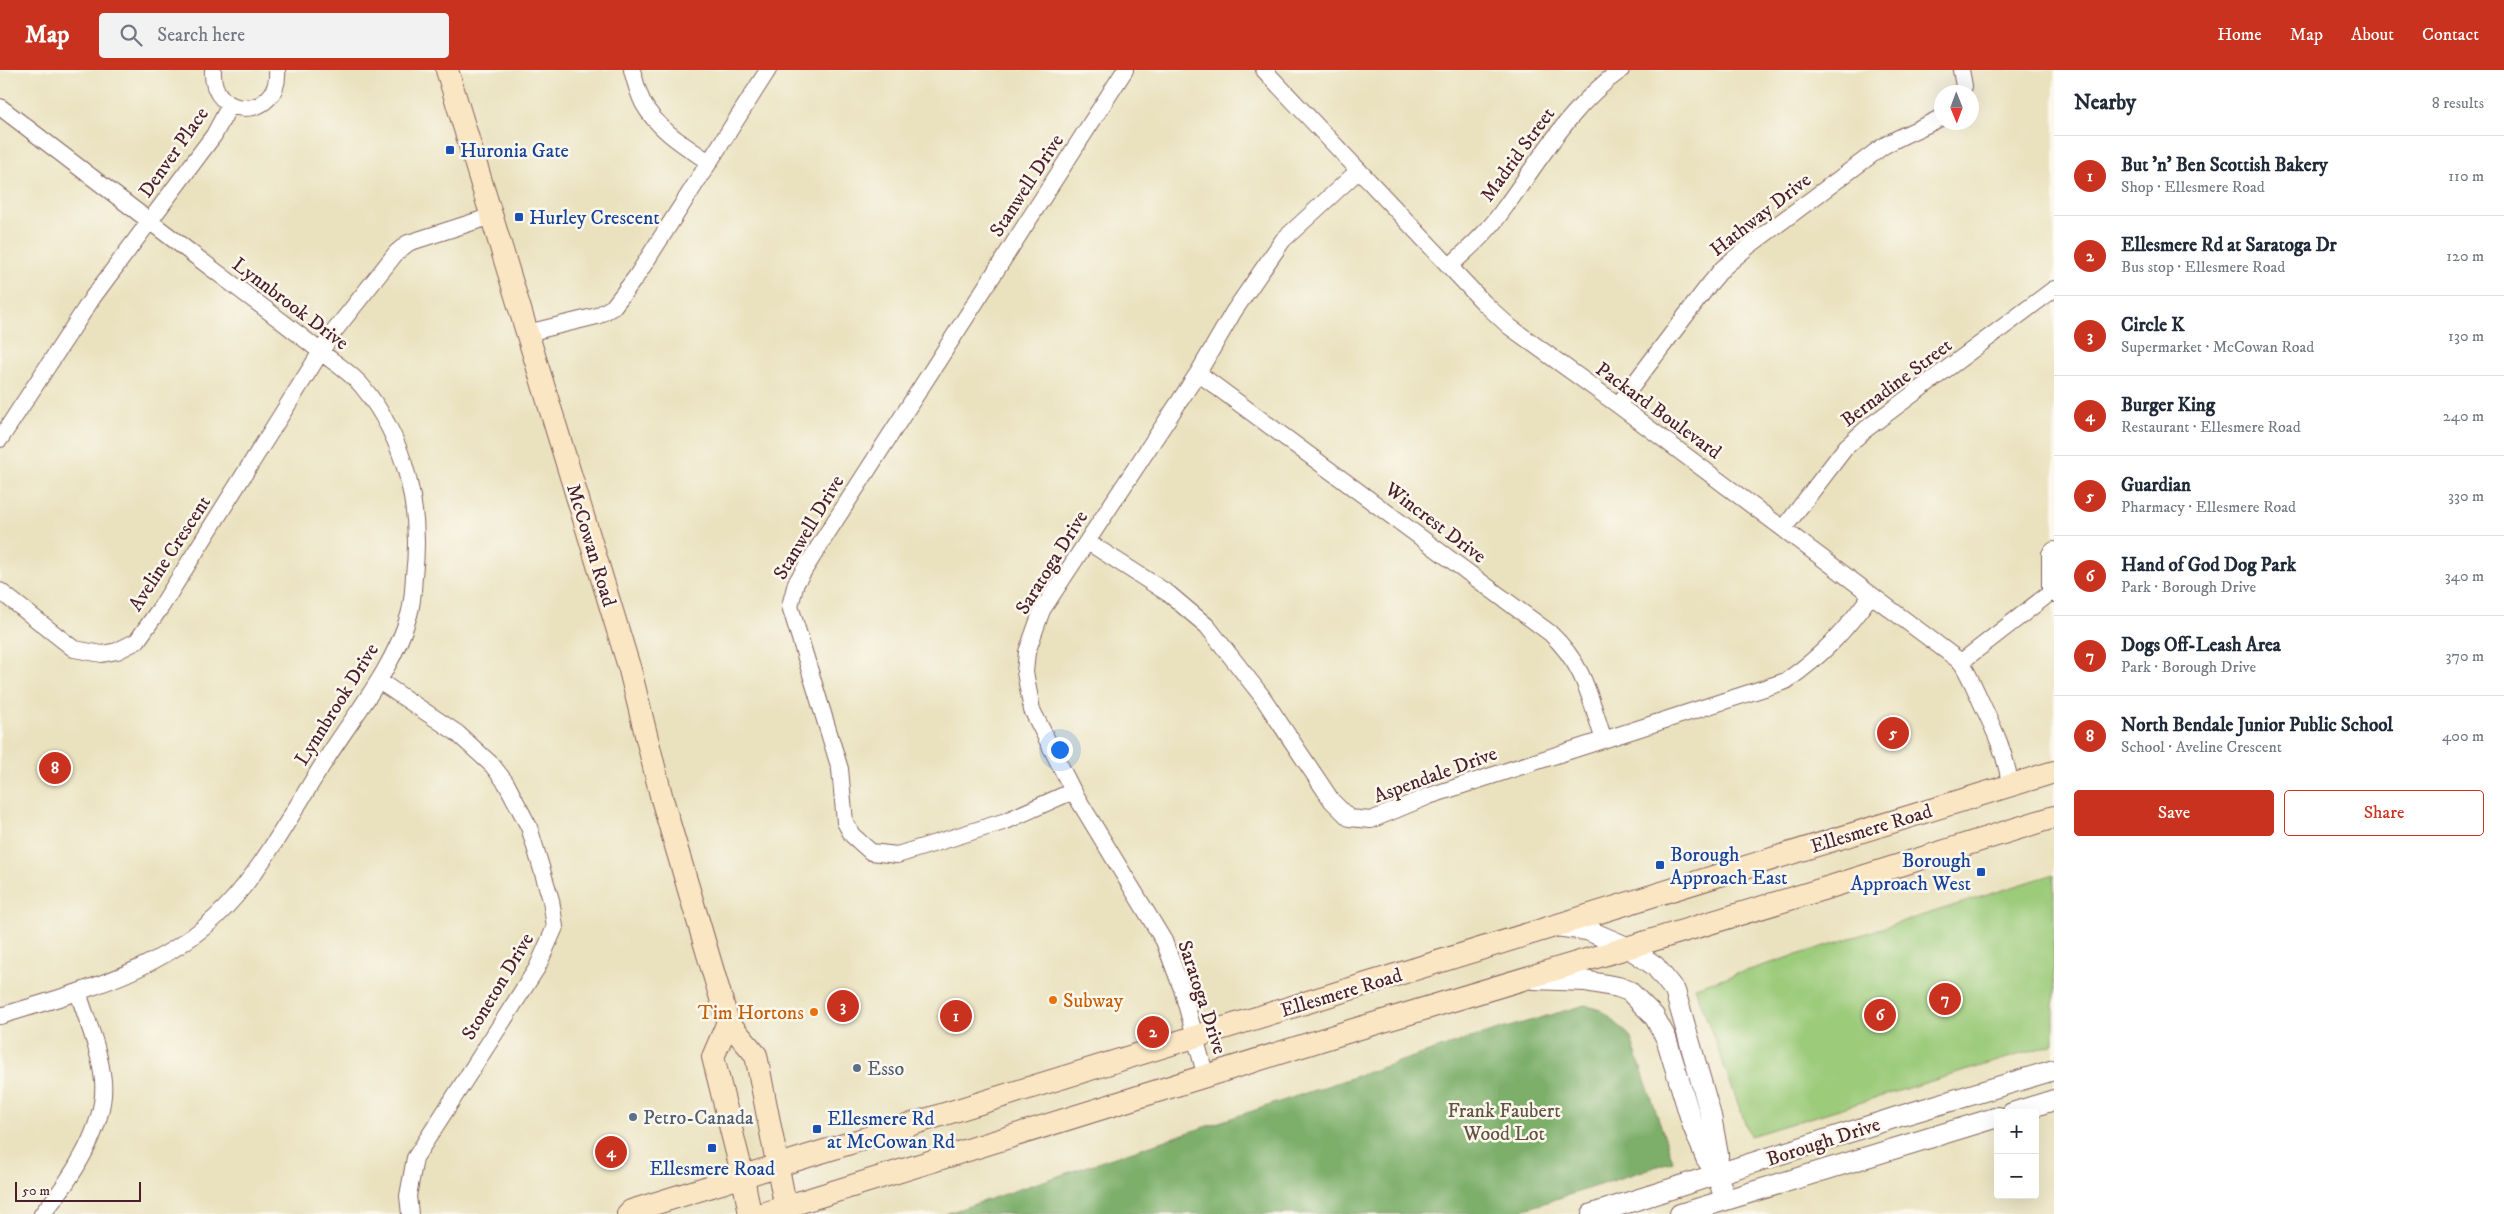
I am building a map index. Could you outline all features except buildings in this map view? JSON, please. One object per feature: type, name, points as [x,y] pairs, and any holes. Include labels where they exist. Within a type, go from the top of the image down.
[{"type":"main road","name":"McCowan Road","points":[[448,70],[630,670],[662,799],[728,1022],[756,1055],[786,1210]]},
{"type":"main road","name":"Ellesmere Road","points":[[628,1214],[631,1211],[778,1165],[2054,772]]},
{"type":"main road","name":"Ellesmere Road","points":[[762,1214],[786,1210],[1350,1031],[2048,823]]},
{"type":"main road","points":[[728,1022],[713,1057],[743,1177],[750,1214]]},
{"type":"street","name":"Denver Place","points":[[213,70],[215,89],[230,105],[246,108],[261,104],[275,88],[277,70]]},
{"type":"street","points":[[632,70],[642,102],[651,116],[662,128],[709,162]]},
{"type":"street","points":[[527,333],[597,316],[612,307],[636,277],[768,70]]},
{"type":"street","name":"Stanwell Drive","points":[[1073,791],[1006,821],[897,855],[871,852],[852,835],[845,822],[840,769],[790,606],[796,583],[826,535],[1125,70]]},
{"type":"street","name":"Packard Boulevard","points":[[1264,70],[1484,304],[1510,326],[1784,528],[1961,662],[1972,678],[1998,736],[2007,759],[2010,784]]},
{"type":"street","name":"Madrid Street","points":[[1450,266],[1491,226],[1572,114],[1593,92],[1622,70]]},
{"type":"street","points":[[1961,70],[1964,85]]},
{"type":"street","name":"Denver Place","points":[[149,222],[214,135],[230,105]]},
{"type":"street","name":"Lynnbrook Drive","points":[[0,107],[321,352],[360,384],[376,406],[406,468],[413,496],[418,546],[410,610],[401,639],[380,681],[334,746],[258,867],[235,897],[203,929],[174,950],[121,977],[0,1016]]},
{"type":"street","name":"Hathway Drive","points":[[1618,405],[1708,286],[1743,250],[1882,147],[1898,137],[1934,121]]},
{"type":"street","name":"Saratoga Drive","points":[[1206,1077],[1182,989],[1164,942],[1073,791],[1032,710],[1026,672],[1027,652],[1042,610],[1198,373],[1234,311],[1283,240],[1358,171]]},
{"type":"street","points":[[321,352],[348,313],[396,253],[408,243],[492,216]]},
{"type":"street","points":[[0,438],[93,297],[149,222]]},
{"type":"street","name":"Bernadine Street","points":[[1784,528],[1846,447],[2054,289]]},
{"type":"street","name":"Aveline Crescent","points":[[0,591],[74,649],[102,654],[118,651],[136,641],[176,582],[321,352]]},
{"type":"street","name":"Wincrest Drive","points":[[1198,373],[1550,633],[1568,650],[1581,672],[1604,740]]},
{"type":"street","name":"Aspendale Drive","points":[[1088,542],[1169,594],[1207,626],[1261,694],[1332,801],[1349,818],[1371,820],[1429,796],[1786,681],[1816,660],[1842,633],[1871,595]]},
{"type":"street","points":[[1961,662],[2052,594],[2050,554],[2054,550]]},
{"type":"street","name":"Stoneton Drive","points":[[380,681],[457,733],[492,765],[506,783],[528,827],[551,900],[555,927],[537,968],[415,1158],[408,1196],[410,1214]]},
{"type":"street","points":[[1555,926],[1587,930],[1629,948],[1655,966],[1675,991],[1712,1116],[1718,1155],[1717,1174]]},
{"type":"street","points":[[1530,978],[1585,981],[1618,987],[1629,991],[1654,1016],[1666,1038],[1700,1142],[1706,1158],[1717,1174],[1725,1200]]},
{"type":"street","points":[[42,1214],[54,1200],[86,1148],[101,1108],[103,1083],[101,1067],[78,992]]},
{"type":"street","name":"Borough Drive","points":[[1592,1214],[1897,1117],[2054,1070]]},
{"type":"street","points":[[2025,1109],[2054,1100]]},
{"type":"street","points":[[1897,1117],[1906,1146]]},
{"type":"street","name":"Borough Drive","points":[[1680,1214],[1994,1118]]},
{"type":"green space","points":[[2054,874],[2054,1044],[1750,1136],[1695,987]]},
{"type":"green space","name":"Frank Faubert Wood Lot","points":[[1585,1005],[1603,1011],[1630,1036],[1673,1161],[1510,1214],[945,1214],[1464,1040]]},
{"type":"place","name":"Huronia Gate","points":[[450,150]]},
{"type":"place","name":"Hurley Crescent","points":[[519,217]]},
{"type":"place","name":"Guardian","points":[[1893,733]]},
{"type":"place","name":"North Bendale Junior Public School","points":[[55,768]]},
{"type":"place","name":"Borough Approach East","points":[[1660,865]]},
{"type":"place","name":"Borough Approach West","points":[[1981,872]]},
{"type":"place","name":"Dogs Off-Leash Area","points":[[1945,999]]},
{"type":"place","name":"Subway","points":[[1053,1000]]},
{"type":"place","name":"Circle K","points":[[843,1006]]},
{"type":"place","name":"Tim Hortons","points":[[814,1012]]},
{"type":"place","name":"Hand of God Dog Park","points":[[1880,1015]]},
{"type":"place","name":"But 'n' Ben Scottish Bakery","points":[[956,1016]]},
{"type":"place","name":"Ellesmere Rd at Saratoga Dr","points":[[1153,1032]]},
{"type":"place","name":"Esso","points":[[857,1068]]},
{"type":"place","name":"Petro-Canada","points":[[633,1117]]},
{"type":"place","name":"Ellesmere Rd at McCowan Rd","points":[[817,1129]]},
{"type":"place","name":"Ellesmere Road","points":[[712,1148]]},
{"type":"place","name":"Burger King","points":[[611,1152]]}]
